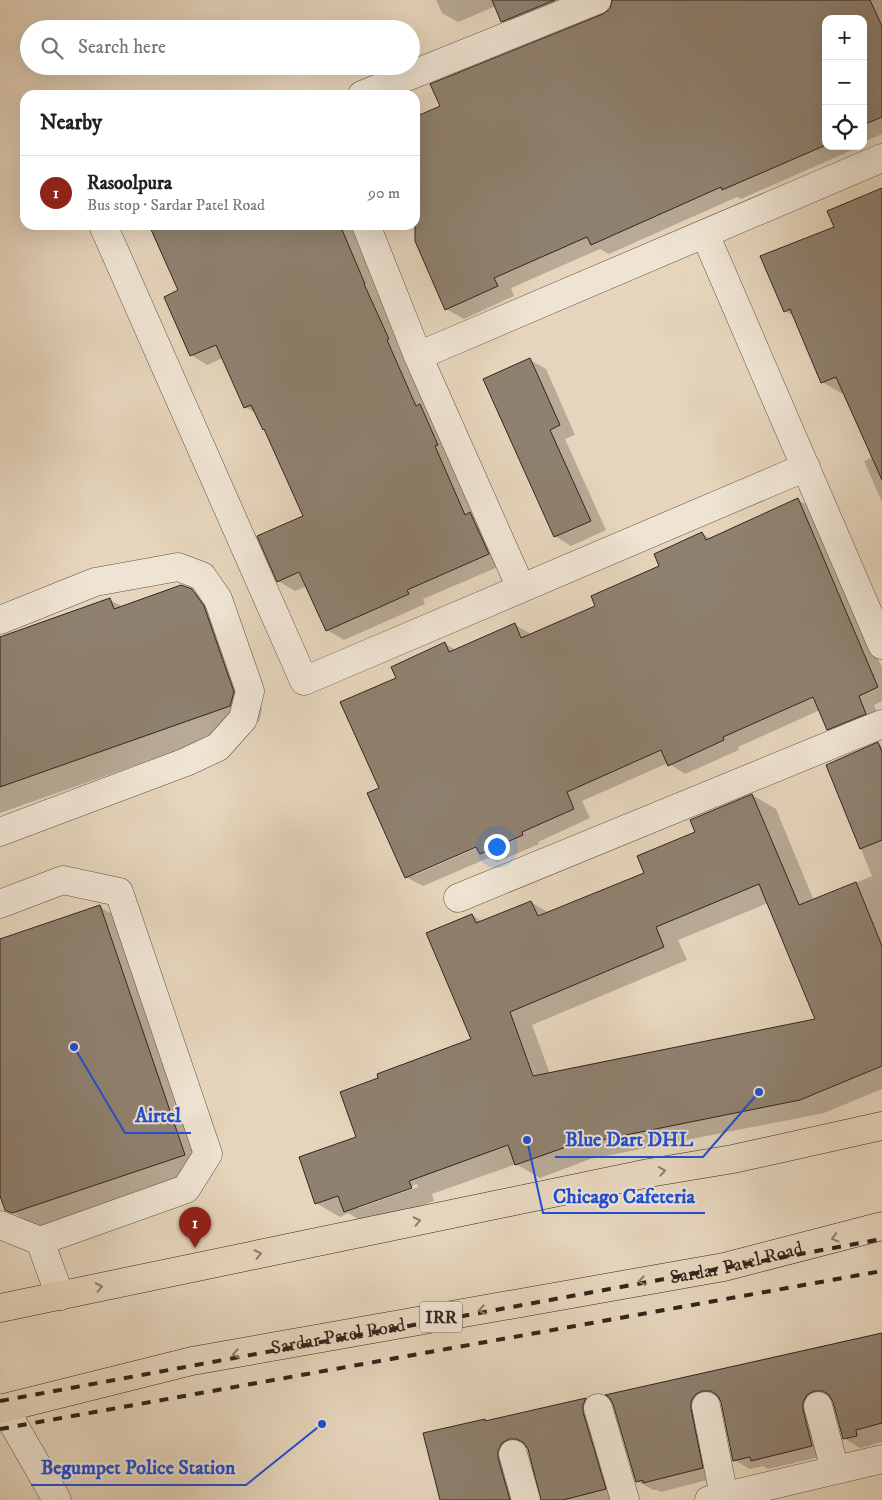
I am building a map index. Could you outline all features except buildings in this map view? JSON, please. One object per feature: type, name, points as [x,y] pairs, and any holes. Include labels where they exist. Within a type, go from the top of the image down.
[{"type":"main road","points":[[0,1308],[649,1173],[732,1159],[882,1126]]},
{"type":"main road","name":"Sardar Patel Road","points":[[2,1408],[192,1361],[724,1267],[882,1226]]},
{"type":"street","points":[[420,72],[597,0]]},
{"type":"street","points":[[374,90],[411,75]]},
{"type":"street","points":[[418,356],[882,158]]},
{"type":"street","points":[[104,230],[304,681],[806,468]]},
{"type":"street","points":[[368,230],[418,356],[521,588]]},
{"type":"street","points":[[705,234],[882,645]]},
{"type":"street","points":[[0,620],[95,582],[178,567],[202,576],[218,599],[250,691],[243,719],[218,747],[186,762],[0,832]]},
{"type":"street","points":[[458,898],[882,724]]},
{"type":"street","points":[[0,904],[63,880],[119,892],[208,1154],[186,1188],[40,1241],[0,1225]]},
{"type":"street","points":[[40,1241],[60,1296]]},
{"type":"street","points":[[706,1406],[717,1498],[882,1459]]},
{"type":"street","points":[[818,1406],[835,1470]]},
{"type":"street","points":[[2,1408],[57,1500]]},
{"type":"street","points":[[598,1408],[625,1500]]},
{"type":"street","points":[[513,1454],[526,1500]]},
{"type":"railway","points":[[0,1401],[882,1239]]},
{"type":"railway","points":[[0,1429],[882,1271]]},
{"type":"place","name":"Airtel","points":[[74,1047]]},
{"type":"place","name":"Blue Dart DHL","points":[[759,1092]]},
{"type":"place","name":"Chicago Cafeteria","points":[[527,1140]]},
{"type":"place","name":"Rasoolpura","points":[[195,1248]]},
{"type":"place","name":"Begumpet Police Station","points":[[322,1424]]}]
